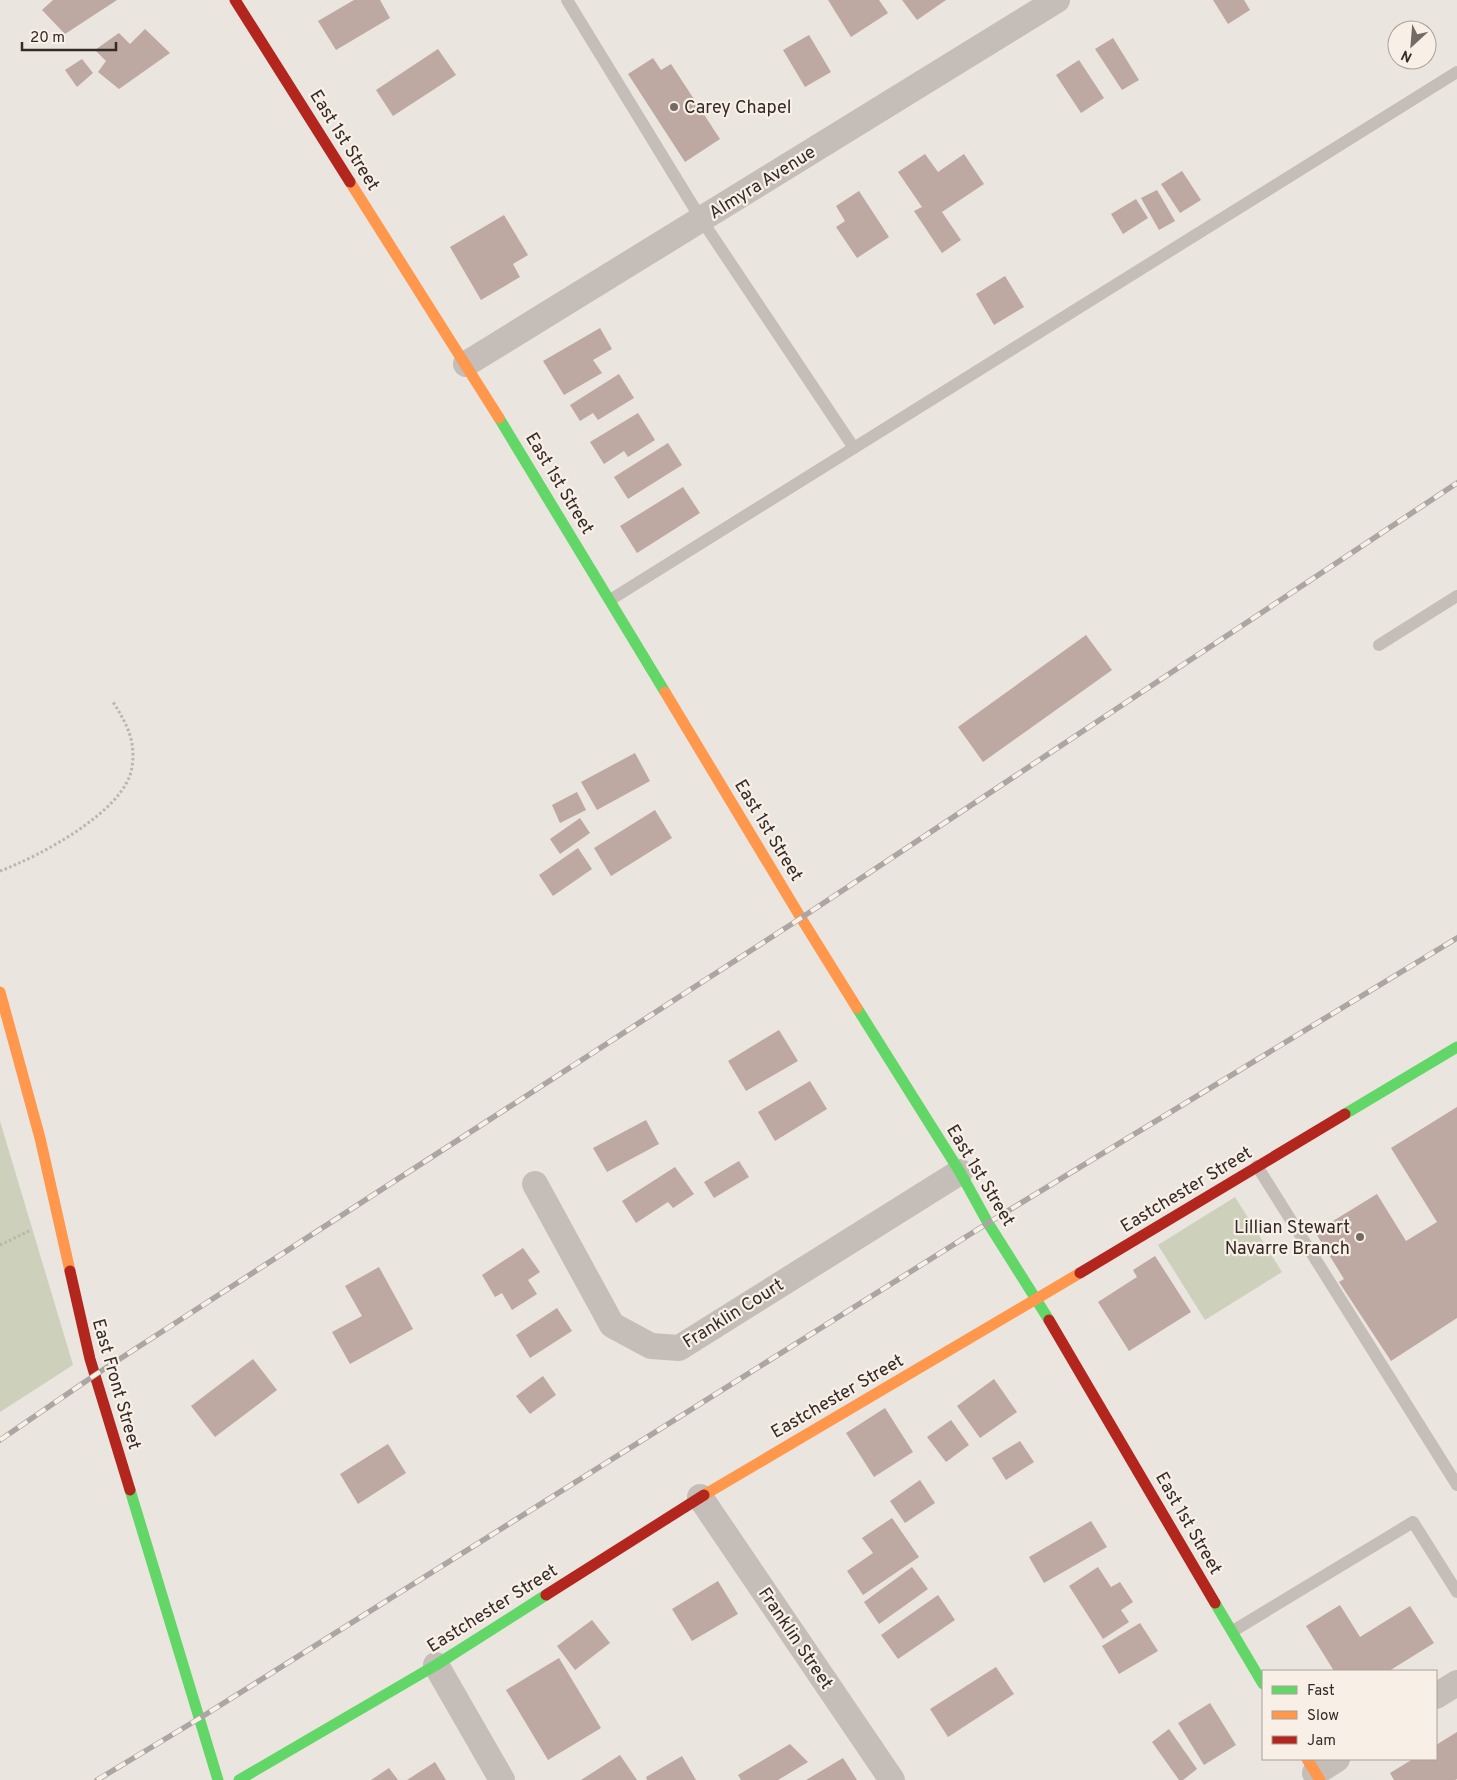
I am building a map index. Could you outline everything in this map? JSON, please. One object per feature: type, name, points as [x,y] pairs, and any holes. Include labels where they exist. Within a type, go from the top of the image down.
[{"type":"street","name":"East 1st Street","points":[[235,0],[466,364],[801,918],[960,1172],[988,1223],[1037,1298],[1262,1682]]},
{"type":"street","name":"Almyra Avenue","points":[[466,364],[1057,0]]},
{"type":"street","name":"East Front Street","points":[[0,992],[40,1138],[90,1359],[218,1780]]},
{"type":"street","name":"Eastchester Street","points":[[239,1780],[436,1665],[700,1497],[1457,1047]]},
{"type":"street","name":"Franklin Court","points":[[535,1184],[612,1325],[651,1346],[678,1348],[960,1172]]},
{"type":"street","name":"Franklin Street","points":[[700,1497],[892,1780]]},
{"type":"street","points":[[436,1665],[502,1780]]},
{"type":"street","points":[[1437,1695],[1457,1683]]},
{"type":"street","points":[[1311,1773],[1335,1760]]},
{"type":"lane","points":[[567,0],[701,219],[854,448]]},
{"type":"lane","points":[[610,600],[1457,72]]},
{"type":"lane","points":[[1379,645],[1457,596]]},
{"type":"lane","points":[[1257,1166],[1457,1484]]},
{"type":"lane","points":[[1232,1631],[1413,1522],[1457,1592]]},
{"type":"path","points":[[0,871],[24,862],[79,830],[110,804],[123,788],[132,769],[133,749],[130,730],[113,702]]},
{"type":"green space","points":[[0,1121],[73,1365],[0,1412]]},
{"type":"green space","points":[[1235,1197],[1282,1272],[1205,1320],[1158,1245]]},
{"type":"building","points":[[53,0],[117,0],[65,34],[42,10]]},
{"type":"building","points":[[354,0],[380,0],[390,18],[336,50],[318,21]]},
{"type":"building","points":[[828,0],[879,0],[888,13],[851,37]]},
{"type":"building","points":[[902,0],[946,0],[917,20]]},
{"type":"building","points":[[1213,0],[1244,0],[1250,10],[1228,24]]},
{"type":"building","points":[[145,29],[170,53],[119,89],[98,72],[106,61],[95,50],[119,33],[130,44]]},
{"type":"building","points":[[809,35],[831,72],[805,87],[783,50]]},
{"type":"building","points":[[1113,38],[1139,80],[1122,90],[1095,49]]},
{"type":"building","points":[[438,49],[456,75],[393,116],[376,90]]},
{"type":"building","name":"Carey Chapel","points":[[653,58],[661,70],[671,64],[720,139],[685,162],[628,74]]},
{"type":"building","points":[[82,59],[93,73],[77,87],[65,70]]},
{"type":"building","points":[[1079,60],[1104,98],[1081,113],[1056,75]]},
{"type":"building","points":[[925,154],[938,172],[964,154],[984,184],[942,212],[961,240],[942,253],[914,211],[922,207],[898,172]]},
{"type":"building","points":[[1182,171],[1201,200],[1180,213],[1161,184]]},
{"type":"building","points":[[1157,190],[1175,221],[1159,230],[1141,198]]},
{"type":"building","points":[[859,191],[889,237],[857,258],[836,227],[845,221],[836,206]]},
{"type":"building","points":[[1136,199],[1148,218],[1123,234],[1111,214]]},
{"type":"building","points":[[504,215],[528,255],[513,264],[520,277],[481,300],[450,247]]},
{"type":"building","points":[[1005,276],[1024,307],[994,325],[976,294]]},
{"type":"building","points":[[600,328],[612,349],[593,360],[602,373],[564,395],[543,361]]},
{"type":"building","points":[[619,374],[634,398],[598,420],[593,413],[580,421],[570,405]]},
{"type":"building","points":[[638,413],[655,440],[628,457],[624,451],[604,464],[590,442]]},
{"type":"building","points":[[668,443],[682,465],[628,499],[614,477]]},
{"type":"building","points":[[683,487],[700,513],[637,553],[620,526]]},
{"type":"building","points":[[1086,635],[1112,670],[983,762],[958,727]]},
{"type":"building","points":[[635,753],[650,781],[597,810],[581,782]]},
{"type":"building","points":[[577,792],[586,810],[560,823],[552,805]]},
{"type":"building","points":[[655,810],[672,838],[611,876],[594,848]]},
{"type":"building","points":[[580,818],[590,833],[560,854],[550,839]]},
{"type":"building","points":[[578,848],[592,869],[553,896],[539,875]]},
{"type":"building","points":[[779,1030],[798,1061],[746,1091],[728,1061]]},
{"type":"building","points":[[810,1081],[827,1109],[775,1141],[758,1112]]},
{"type":"building","name":"Lillian Stewart Navarre Branch","points":[[1457,1107],[1457,1318],[1391,1361],[1339,1282],[1344,1279],[1315,1232],[1377,1194],[1406,1241],[1437,1222],[1391,1148]]},
{"type":"building","points":[[646,1120],[659,1144],[607,1172],[593,1148]]},
{"type":"building","points":[[739,1161],[749,1177],[714,1198],[704,1182]]},
{"type":"building","points":[[675,1167],[694,1194],[673,1208],[668,1202],[636,1223],[622,1201]]},
{"type":"building","points":[[523,1248],[540,1272],[528,1280],[537,1294],[512,1310],[502,1293],[495,1297],[482,1275]]},
{"type":"building","points":[[1155,1256],[1191,1312],[1129,1351],[1098,1302],[1137,1277],[1133,1270]]},
{"type":"building","points":[[379,1267],[413,1329],[350,1364],[332,1332],[362,1316],[345,1286]]},
{"type":"building","points":[[557,1308],[572,1331],[530,1358],[516,1335]]},
{"type":"building","points":[[253,1359],[277,1390],[215,1437],[191,1406]]},
{"type":"building","points":[[543,1376],[556,1395],[530,1414],[516,1396]]},
{"type":"building","points":[[994,1379],[1017,1412],[980,1438],[957,1406]]},
{"type":"building","points":[[885,1408],[913,1452],[874,1477],[846,1433]]},
{"type":"building","points":[[951,1420],[969,1445],[946,1462],[927,1437]]},
{"type":"building","points":[[1020,1441],[1034,1462],[1006,1480],[992,1458]]},
{"type":"building","points":[[388,1444],[406,1473],[358,1504],[340,1474]]},
{"type":"building","points":[[920,1480],[935,1503],[905,1523],[890,1501]]},
{"type":"building","points":[[892,1518],[919,1557],[863,1595],[847,1571],[873,1553],[862,1538]]},
{"type":"building","points":[[1091,1521],[1107,1547],[1044,1583],[1029,1557]]},
{"type":"building","points":[[912,1567],[928,1589],[879,1624],[864,1602]]},
{"type":"building","points":[[1098,1567],[1111,1587],[1120,1582],[1133,1602],[1121,1610],[1129,1622],[1103,1639],[1069,1586]]},
{"type":"building","points":[[718,1581],[738,1614],[692,1641],[672,1609]]},
{"type":"building","points":[[938,1595],[955,1620],[898,1659],[881,1635]]},
{"type":"building","points":[[1340,1605],[1360,1637],[1410,1606],[1434,1643],[1391,1670],[1333,1670],[1306,1626]]},
{"type":"building","points":[[592,1620],[610,1643],[575,1670],[557,1646]]},
{"type":"building","points":[[1140,1623],[1158,1651],[1119,1674],[1102,1646]]},
{"type":"building","points":[[559,1658],[601,1728],[548,1760],[506,1690]]},
{"type":"building","points":[[996,1667],[1014,1694],[948,1737],[930,1709]]},
{"type":"building","points":[[1210,1703],[1236,1745],[1204,1765],[1178,1723]]},
{"type":"building","points":[[1169,1729],[1197,1769],[1183,1780],[1179,1780],[1152,1742]]},
{"type":"building","points":[[1457,1732],[1457,1779],[1394,1780],[1390,1773],[1411,1760],[1437,1760],[1437,1744]]},
{"type":"building","points":[[790,1744],[808,1762],[778,1780],[741,1780],[738,1775]]},
{"type":"building","points":[[620,1755],[637,1780],[581,1780]]},
{"type":"building","points":[[682,1756],[696,1780],[647,1780],[646,1777]]},
{"type":"building","points":[[843,1758],[857,1780],[806,1780]]},
{"type":"building","points":[[435,1762],[446,1780],[407,1780]]},
{"type":"building","points":[[389,1768],[398,1780],[371,1780]]},
{"type":"railway","points":[[0,1440],[95,1375],[801,918],[1457,483]]},
{"type":"railway","points":[[97,1780],[200,1718],[988,1223],[1457,938]]},
{"type":"traffic: fast","points":[[499,418],[665,692]]},
{"type":"traffic: fast","points":[[857,1008],[960,1172],[988,1223],[1049,1320]]},
{"type":"traffic: fast","points":[[1345,1114],[1457,1047]]},
{"type":"traffic: fast","points":[[130,1490],[218,1780]]},
{"type":"traffic: fast","points":[[239,1780],[436,1665],[546,1595]]},
{"type":"traffic: fast","points":[[1215,1603],[1262,1682]]},
{"type":"traffic: slow","points":[[350,182],[499,418]]},
{"type":"traffic: slow","points":[[665,692],[857,1008]]},
{"type":"traffic: slow","points":[[0,992],[40,1138],[70,1271]]},
{"type":"traffic: slow","points":[[704,1495],[1080,1273]]},
{"type":"traffic: slow","points":[[1308,1760],[1320,1780]]},
{"type":"traffic: jam","points":[[235,0],[350,182]]},
{"type":"traffic: jam","points":[[1080,1273],[1345,1114]]},
{"type":"traffic: jam","points":[[70,1271],[90,1359],[130,1490]]},
{"type":"traffic: jam","points":[[1049,1320],[1215,1603]]},
{"type":"traffic: jam","points":[[546,1595],[704,1495]]},
{"type":"place","name":"Carey Chapel","points":[[674,107]]},
{"type":"place","name":"Lillian Stewart Navarre Branch","points":[[1360,1237]]}]
